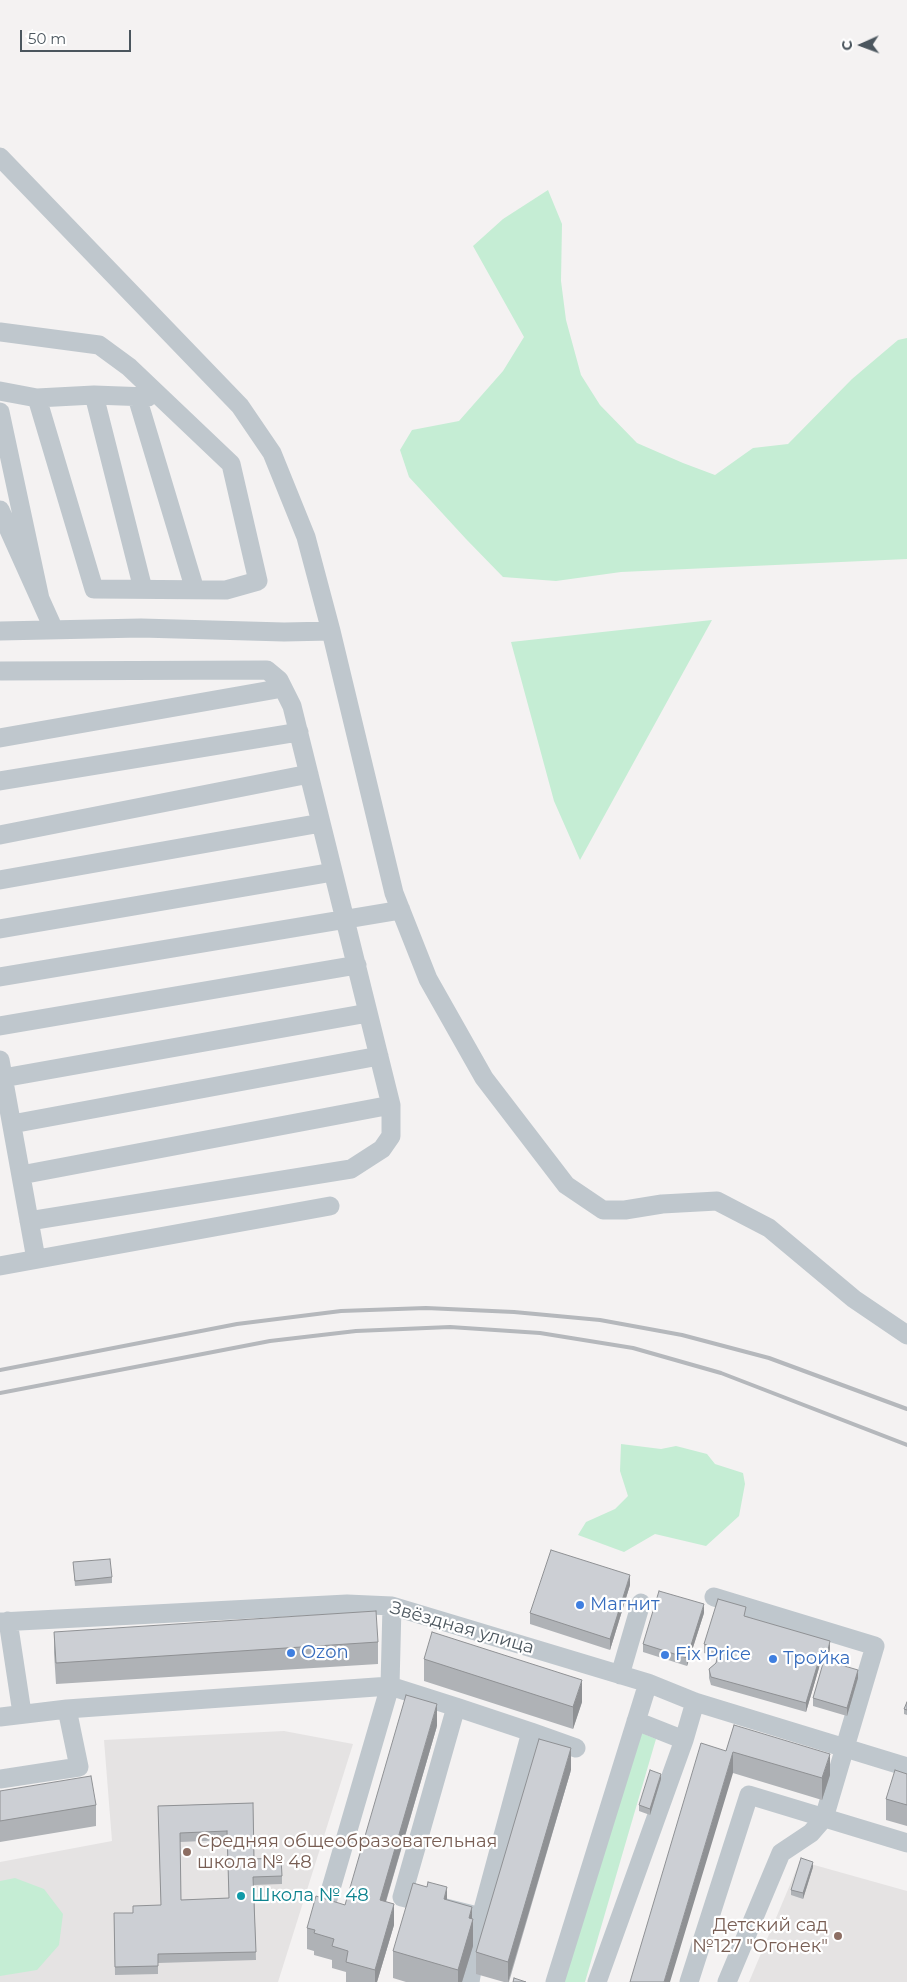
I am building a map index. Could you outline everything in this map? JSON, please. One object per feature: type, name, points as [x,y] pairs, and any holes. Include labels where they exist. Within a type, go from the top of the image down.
[{"type":"street","points":[[0,157],[240,406],[272,453],[306,537],[332,631],[394,894],[428,979],[484,1078],[566,1185],[603,1210],[625,1210],[662,1204],[717,1201],[769,1228],[854,1299],[907,1335]]},
{"type":"street","points":[[0,332],[99,345],[129,367],[231,464],[258,581],[226,590],[94,589],[38,398]]},
{"type":"street","points":[[0,392],[38,398],[94,395],[160,396]]},
{"type":"street","points":[[94,395],[143,589]]},
{"type":"street","points":[[136,397],[195,590]]},
{"type":"street","points":[[0,412],[40,599]]},
{"type":"street","points":[[0,510],[54,630]]},
{"type":"street","points":[[0,631],[141,628],[284,632],[332,631]]},
{"type":"street","points":[[0,671],[267,670],[279,680],[292,706],[299,732],[391,1105],[391,1136],[382,1149],[351,1169],[29,1221]]},
{"type":"street","points":[[0,738],[283,688]]},
{"type":"street","points":[[0,781],[299,732]]},
{"type":"street","points":[[0,835],[309,774]]},
{"type":"street","points":[[0,880],[321,823]]},
{"type":"street","points":[[0,929],[334,872]]},
{"type":"street","points":[[0,977],[401,910]]},
{"type":"street","points":[[0,1026],[356,965]]},
{"type":"street","points":[[36,1259],[2,1069],[368,1013]]},
{"type":"street","points":[[12,1124],[379,1056]]},
{"type":"street","points":[[21,1174],[391,1105]]},
{"type":"street","points":[[0,1266],[330,1206]]},
{"type":"street","points":[[714,1597],[875,1646],[824,1818],[811,1833],[782,1853],[727,1982]]},
{"type":"street","points":[[620,1675],[641,1603]]},
{"type":"street","name":"Звёздная улица","points":[[4,1622],[347,1604],[392,1606],[648,1683],[695,1702],[907,1767]]},
{"type":"street","points":[[325,1909],[390,1686],[392,1606]]},
{"type":"street","points":[[4,1622],[22,1713]]},
{"type":"street","points":[[555,1982],[648,1683]]},
{"type":"street","points":[[0,1716],[67,1709],[390,1686],[576,1748]]},
{"type":"street","points":[[597,1982],[684,1740],[695,1702]]},
{"type":"street","points":[[456,1707],[402,1897],[481,1917]]},
{"type":"street","points":[[0,1779],[79,1767],[67,1709]]},
{"type":"street","points":[[636,1721],[684,1740]]},
{"type":"street","points":[[470,1982],[481,1917],[531,1732]]},
{"type":"street","points":[[689,1982],[749,1796],[907,1843]]},
{"type":"shaded area","name":"Средняя общеобразовательная школа № 48","points":[[284,1731],[353,1744],[278,1982],[0,1982],[0,1862],[112,1841],[104,1740]]},
{"type":"shaded area","name":"Детский сад №127 \"Огонек\"","points":[[800,1861],[907,1891],[907,1982],[749,1982]]},
{"type":"green space","points":[[548,190],[562,224],[561,281],[566,320],[581,375],[600,405],[637,443],[683,463],[715,475],[753,448],[788,444],[852,379],[898,340],[907,338],[907,559],[621,572],[556,581],[503,577],[466,539],[409,477],[400,450],[412,430],[459,421],[503,371],[524,337],[473,246],[503,219]]},
{"type":"green space","points":[[712,620],[580,860],[554,801],[511,642]]},
{"type":"green space","points":[[621,1444],[661,1449],[676,1446],[707,1454],[715,1464],[743,1473],[745,1484],[739,1516],[706,1546],[655,1534],[624,1552],[578,1535],[586,1522],[615,1509],[628,1496],[620,1471]]},
{"type":"green space","points":[[639,1732],[656,1739],[585,1982],[562,1982]]},
{"type":"green space","points":[[15,1878],[44,1889],[63,1914],[59,1945],[37,1970],[0,1976],[0,1881]]},
{"type":"building","name":"Магнит","points":[[551,1550],[630,1575],[610,1639],[530,1613]]},
{"type":"building","points":[[110,1559],[112,1577],[75,1581],[73,1562]]},
{"type":"building","points":[[659,1591],[704,1604],[687,1658],[643,1644]]},
{"type":"building","name":"Тройка","points":[[718,1599],[746,1607],[744,1616],[830,1641],[827,1654],[821,1653],[806,1703],[711,1677],[709,1669],[716,1663],[719,1650],[704,1644]]},
{"type":"building","points":[[376,1611],[378,1642],[56,1663],[54,1632]]},
{"type":"building","points":[[432,1632],[582,1680],[573,1707],[424,1659]]},
{"type":"building","points":[[824,1660],[858,1670],[847,1708],[813,1698]]},
{"type":"building","points":[[406,1695],[437,1704],[380,1900],[394,1904],[375,1970],[346,1962],[348,1951],[332,1946],[334,1939],[314,1933],[315,1930],[307,1928],[316,1896],[345,1905]]},
{"type":"building","points":[[734,1725],[830,1754],[822,1778],[733,1752],[664,1982],[630,1982],[701,1743],[726,1751]]},
{"type":"building","points":[[539,1739],[571,1748],[508,1962],[476,1952]]},
{"type":"building","points":[[650,1770],[661,1774],[650,1809],[639,1805]]},
{"type":"building","points":[[895,1770],[907,1774],[907,1805],[886,1799]]},
{"type":"building","points":[[91,1776],[96,1805],[0,1821],[0,1791]]},
{"type":"building","name":"Школа № 48","points":[[253,1803],[254,1859],[281,1858],[282,1876],[253,1877],[256,1952],[158,1954],[158,1966],[115,1967],[114,1913],[133,1913],[133,1906],[161,1905],[158,1806]],"holes":[[[227,1831],[229,1898],[181,1900],[180,1833]]]},
{"type":"building","points":[[801,1858],[813,1862],[803,1893],[791,1890]]},
{"type":"building","points":[[428,1882],[447,1887],[444,1899],[472,1907],[469,1918],[473,1919],[458,1970],[393,1951],[413,1883],[427,1887]]},
{"type":"building","points":[[514,1978],[526,1982],[513,1982]]},
{"type":"railway","points":[[0,1370],[237,1324],[341,1311],[426,1308],[514,1312],[600,1320],[682,1335],[769,1358],[907,1409]]},
{"type":"railway","points":[[0,1393],[270,1341],[356,1331],[450,1327],[540,1333],[633,1348],[721,1373],[907,1445]]},
{"type":"place","name":"Магнит","points":[[580,1605]]},
{"type":"place","name":"Ozon","points":[[291,1653]]},
{"type":"place","name":"Fix Price","points":[[665,1655]]},
{"type":"place","name":"Тройка","points":[[773,1659]]},
{"type":"place","name":"Средняя общеобразовательная школа № 48","points":[[187,1852]]},
{"type":"place","name":"Школа № 48","points":[[241,1896]]},
{"type":"place","name":"Детский сад №127 \"Огонек\"","points":[[838,1936]]}]
